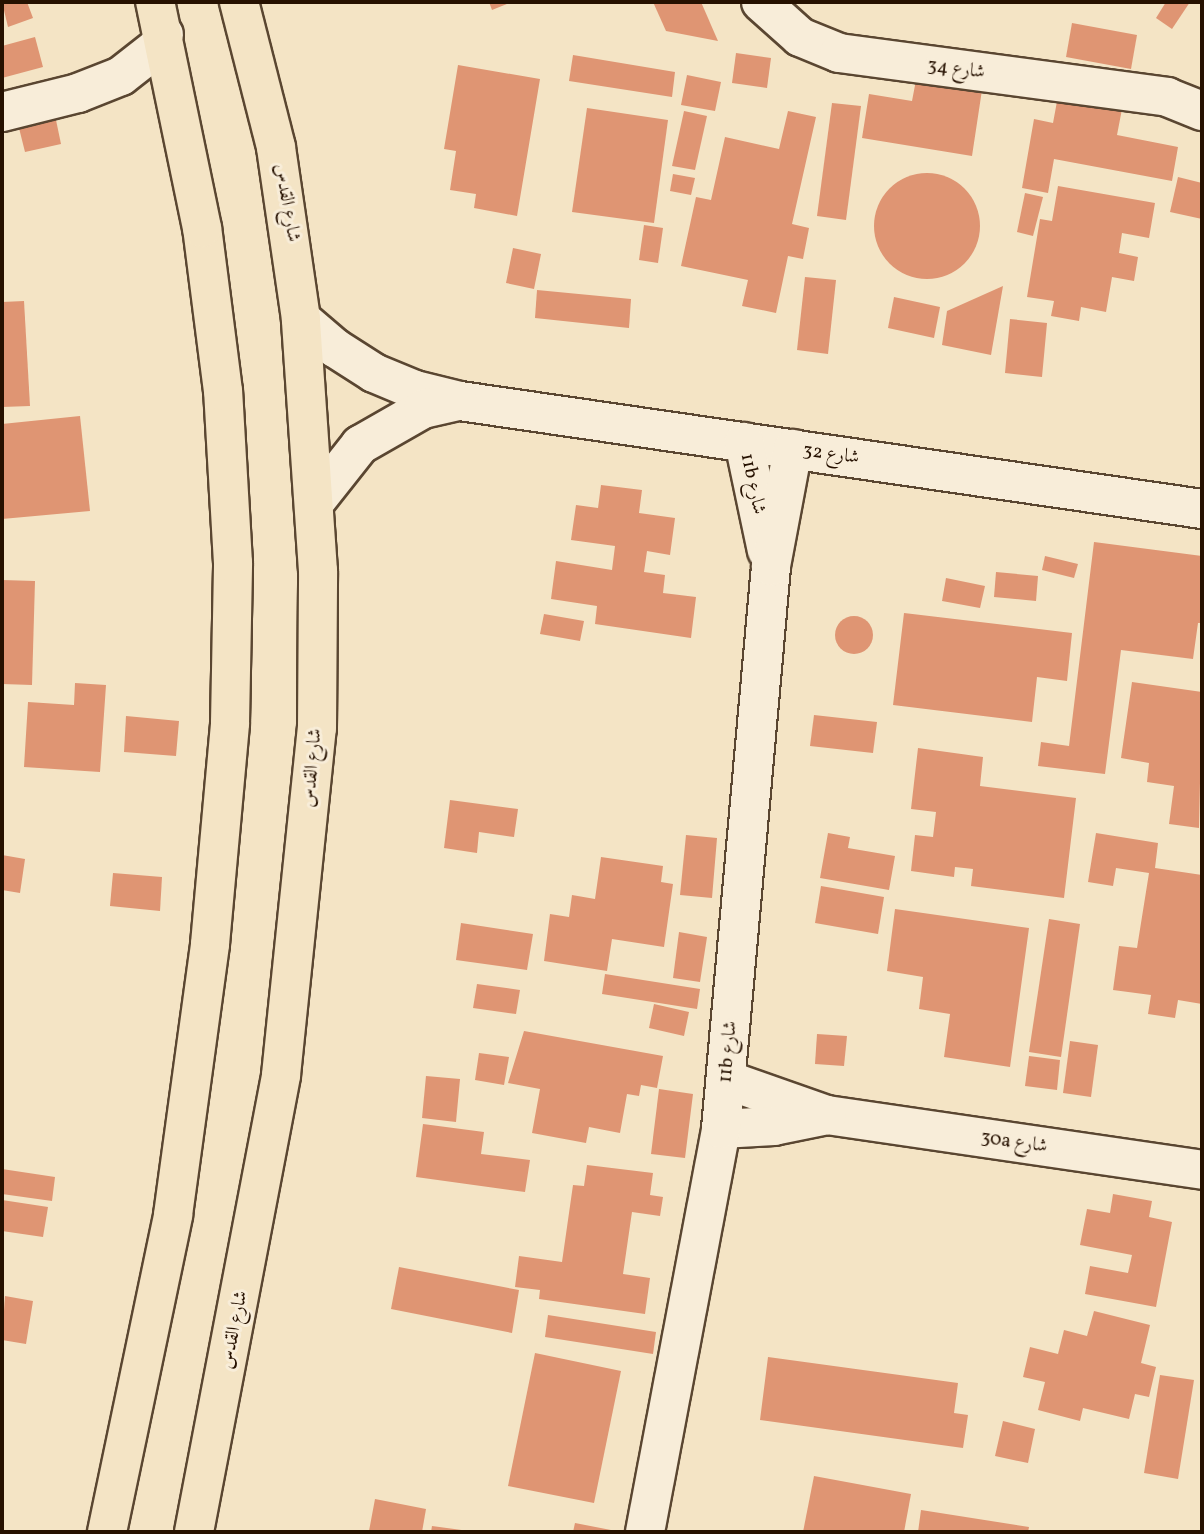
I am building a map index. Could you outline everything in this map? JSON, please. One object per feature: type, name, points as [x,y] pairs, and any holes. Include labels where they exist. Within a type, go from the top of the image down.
[{"type":"main road","points":[[216,2],[243,83],[276,147]]},
{"type":"main road","name":"شارع القدس","points":[[194,1532],[253,1237],[282,1062],[317,728],[315,502],[301,319],[276,147],[239,2]]},
{"type":"main road","points":[[101,1529],[175,1203],[211,944],[230,723],[233,563],[223,391],[202,228],[160,18]]},
{"type":"street","name":"شارع 34","points":[[761,2],[800,37],[839,53],[1167,97],[1202,111]]},
{"type":"street","points":[[2,112],[78,93],[121,76],[158,47],[160,18]]},
{"type":"street","name":"شارع 34","points":[[1167,97],[1202,83]]},
{"type":"street","name":"شارع 32","points":[[301,319],[335,348],[373,373],[415,390],[460,401],[1202,508]]},
{"type":"street","name":"شارع 32","points":[[315,502],[335,471],[370,438],[423,409],[460,401]]},
{"type":"street","name":"11b شارع","points":[[744,442],[771,566]]},
{"type":"street","name":"11b شارع","points":[[645,1532],[721,1129],[771,566],[793,449]]},
{"type":"street","name":"30a شارع","points":[[727,1080],[827,1115],[1202,1170]]},
{"type":"street","name":"30a شارع","points":[[721,1129],[774,1126],[827,1115]]},
{"type":"building","points":[[2,2],[27,2],[33,18],[8,27]]},
{"type":"building","points":[[489,2],[512,2],[492,10]]},
{"type":"building","points":[[653,2],[701,2],[718,41],[666,31]]},
{"type":"building","points":[[1166,2],[1190,2],[1172,29],[1156,18]]},
{"type":"building","points":[[1072,23],[1137,35],[1131,69],[1066,57]]},
{"type":"building","points":[[35,37],[43,67],[2,78],[2,46]]},
{"type":"building","points":[[736,53],[771,58],[767,88],[732,83]]},
{"type":"building","points":[[573,55],[675,72],[672,97],[569,81]]},
{"type":"building","points":[[458,65],[540,79],[517,216],[474,208],[476,194],[450,190],[456,151],[444,149]]},
{"type":"building","points":[[687,75],[721,82],[715,111],[681,105]]},
{"type":"building","points":[[916,80],[982,90],[972,156],[862,138],[869,94],[912,101]]},
{"type":"building","points":[[1058,96],[1122,109],[1117,135],[1178,147],[1172,181],[1054,159],[1048,193],[1022,188],[1034,119],[1053,123]]},
{"type":"building","points":[[832,103],[861,106],[846,220],[817,216]]},
{"type":"building","points":[[587,108],[668,120],[654,223],[572,212]]},
{"type":"building","points":[[684,111],[707,116],[695,170],[672,166]]},
{"type":"building","points":[[788,111],[816,117],[792,224],[809,228],[803,259],[788,256],[776,313],[742,306],[748,280],[681,266],[696,197],[711,200],[725,137],[779,149]]},
{"type":"building","points":[[56,120],[61,144],[25,152],[19,128]]},
{"type":"building","points":[[927,173],[947,177],[965,188],[976,206],[980,226],[976,246],[965,264],[947,275],[927,279],[907,275],[889,264],[878,246],[874,226],[878,206],[889,188],[907,177]]},
{"type":"building","points":[[673,174],[695,178],[691,195],[670,191]]},
{"type":"building","points":[[1178,177],[1202,183],[1202,219],[1170,212]]},
{"type":"building","points":[[1058,186],[1155,203],[1149,238],[1122,233],[1119,253],[1138,257],[1134,281],[1112,277],[1106,312],[1081,307],[1079,321],[1051,316],[1054,301],[1027,297],[1040,219],[1052,221]]},
{"type":"building","points":[[1025,193],[1043,197],[1033,236],[1017,232]]},
{"type":"building","points":[[644,225],[663,228],[658,263],[639,260]]},
{"type":"building","points":[[513,248],[541,254],[534,289],[506,283]]},
{"type":"building","points":[[805,277],[836,280],[828,354],[797,350]]},
{"type":"building","points":[[1003,286],[991,355],[942,345],[947,311]]},
{"type":"building","points":[[537,290],[631,299],[629,328],[535,318]]},
{"type":"building","points":[[894,297],[940,307],[934,338],[888,328]]},
{"type":"building","points":[[24,301],[30,406],[2,407],[2,302]]},
{"type":"building","points":[[1010,319],[1047,323],[1042,377],[1005,373]]},
{"type":"building","points":[[80,416],[90,511],[2,519],[2,424]]},
{"type":"building","points":[[601,485],[642,490],[639,513],[675,518],[670,555],[647,551],[644,572],[665,575],[663,593],[696,597],[691,638],[595,624],[597,606],[551,599],[556,561],[612,570],[615,546],[571,540],[576,505],[598,508]]},
{"type":"building","points":[[1094,542],[1202,556],[1202,623],[1198,623],[1193,659],[1121,650],[1105,774],[1038,766],[1041,742],[1069,746]]},
{"type":"building","points":[[1045,556],[1078,564],[1074,578],[1042,570]]},
{"type":"building","points":[[996,572],[1038,576],[1036,601],[994,597]]},
{"type":"building","points":[[946,578],[985,586],[980,608],[942,601]]},
{"type":"building","points":[[2,580],[35,581],[32,685],[2,684]]},
{"type":"building","points":[[904,613],[1072,633],[1067,681],[1037,677],[1032,722],[893,705]]},
{"type":"building","points":[[544,614],[584,621],[580,641],[540,634]]},
{"type":"building","points":[[854,616],[867,622],[873,635],[867,648],[854,654],[841,648],[835,635],[841,622]]},
{"type":"building","points":[[1132,682],[1202,692],[1199,828],[1169,824],[1174,786],[1147,782],[1149,763],[1121,758]]},
{"type":"building","points":[[75,683],[106,685],[100,772],[24,767],[28,702],[74,705]]},
{"type":"building","points":[[814,715],[877,722],[873,753],[810,746]]},
{"type":"building","points":[[126,716],[179,721],[176,756],[124,752]]},
{"type":"building","points":[[918,748],[983,757],[980,786],[1076,798],[1064,898],[971,886],[973,869],[955,867],[954,877],[911,871],[915,835],[933,837],[936,812],[911,809]]},
{"type":"building","points":[[450,800],[518,809],[514,837],[479,832],[477,853],[444,848]]},
{"type":"building","points":[[828,833],[850,837],[848,848],[895,856],[889,890],[820,878]]},
{"type":"building","points":[[1096,833],[1158,843],[1155,868],[1202,875],[1202,1004],[1178,1000],[1175,1018],[1148,1014],[1151,995],[1113,990],[1119,946],[1137,948],[1149,873],[1116,868],[1113,886],[1088,882]]},
{"type":"building","points":[[686,835],[717,838],[712,898],[680,895]]},
{"type":"building","points":[[2,855],[25,859],[20,893],[2,890]]},
{"type":"building","points":[[601,857],[663,866],[661,882],[673,884],[664,947],[612,939],[607,971],[544,961],[550,914],[569,917],[572,895],[595,899]]},
{"type":"building","points":[[113,873],[162,877],[160,911],[110,906]]},
{"type":"building","points":[[821,886],[884,897],[878,934],[815,923]]},
{"type":"building","points":[[895,909],[1029,928],[1010,1067],[944,1057],[950,1014],[919,1009],[923,977],[887,971]]},
{"type":"building","points":[[1049,919],[1080,924],[1061,1057],[1029,1052]]},
{"type":"building","points":[[461,923],[533,934],[527,970],[456,960]]},
{"type":"building","points":[[679,932],[707,937],[700,982],[673,978]]},
{"type":"building","points":[[605,974],[700,989],[697,1009],[602,994]]},
{"type":"building","points":[[477,984],[520,990],[516,1014],[473,1008]]},
{"type":"building","points":[[654,1004],[689,1012],[684,1036],[649,1028]]},
{"type":"building","points":[[524,1031],[663,1056],[657,1088],[641,1085],[639,1096],[627,1094],[620,1133],[589,1127],[586,1143],[532,1133],[540,1089],[508,1083]]},
{"type":"building","points":[[817,1034],[847,1036],[844,1066],[815,1064]]},
{"type":"building","points":[[1070,1041],[1098,1045],[1091,1097],[1063,1093]]},
{"type":"building","points":[[479,1053],[509,1057],[504,1085],[475,1080]]},
{"type":"building","points":[[1029,1056],[1060,1060],[1057,1090],[1025,1086]]},
{"type":"building","points":[[426,1076],[460,1079],[456,1122],[422,1118]]},
{"type":"building","points":[[659,1089],[693,1094],[685,1158],[651,1154]]},
{"type":"building","points":[[423,1124],[484,1132],[481,1154],[530,1160],[525,1192],[416,1177]]},
{"type":"building","points":[[587,1165],[653,1173],[650,1195],[663,1197],[660,1216],[632,1212],[623,1274],[650,1278],[645,1314],[539,1299],[540,1290],[515,1287],[519,1256],[562,1262],[573,1185],[584,1186]]},
{"type":"building","points":[[2,1169],[55,1177],[52,1201],[2,1194]]},
{"type":"building","points":[[1113,1194],[1152,1201],[1149,1217],[1172,1222],[1156,1307],[1085,1294],[1090,1266],[1128,1273],[1132,1255],[1080,1245],[1087,1209],[1110,1213]]},
{"type":"building","points":[[2,1200],[48,1207],[43,1237],[2,1231]]},
{"type":"building","points":[[399,1267],[519,1290],[512,1333],[391,1309]]},
{"type":"building","points":[[5,1296],[33,1301],[26,1344],[2,1340]]},
{"type":"building","points":[[1094,1311],[1150,1325],[1141,1363],[1156,1367],[1149,1397],[1135,1394],[1129,1419],[1083,1408],[1080,1421],[1038,1410],[1045,1382],[1023,1377],[1030,1347],[1058,1354],[1064,1330],[1087,1336]]},
{"type":"building","points":[[548,1315],[656,1332],[653,1354],[545,1337]]},
{"type":"building","points":[[535,1353],[621,1371],[594,1503],[508,1486]]},
{"type":"building","points":[[768,1357],[958,1383],[954,1413],[968,1415],[963,1448],[760,1420]]},
{"type":"building","points":[[1160,1375],[1194,1380],[1178,1479],[1144,1473]]},
{"type":"building","points":[[1003,1421],[1035,1429],[1028,1463],[995,1456]]},
{"type":"building","points":[[814,1476],[911,1494],[904,1532],[803,1532]]},
{"type":"building","points":[[375,1499],[426,1509],[422,1532],[369,1531]]},
{"type":"building","points":[[921,1510],[1029,1527],[1028,1532],[918,1532]]},
{"type":"building","points":[[575,1523],[616,1531],[616,1532],[573,1532]]},
{"type":"building","points":[[432,1526],[469,1531],[469,1532],[431,1532]]}]
